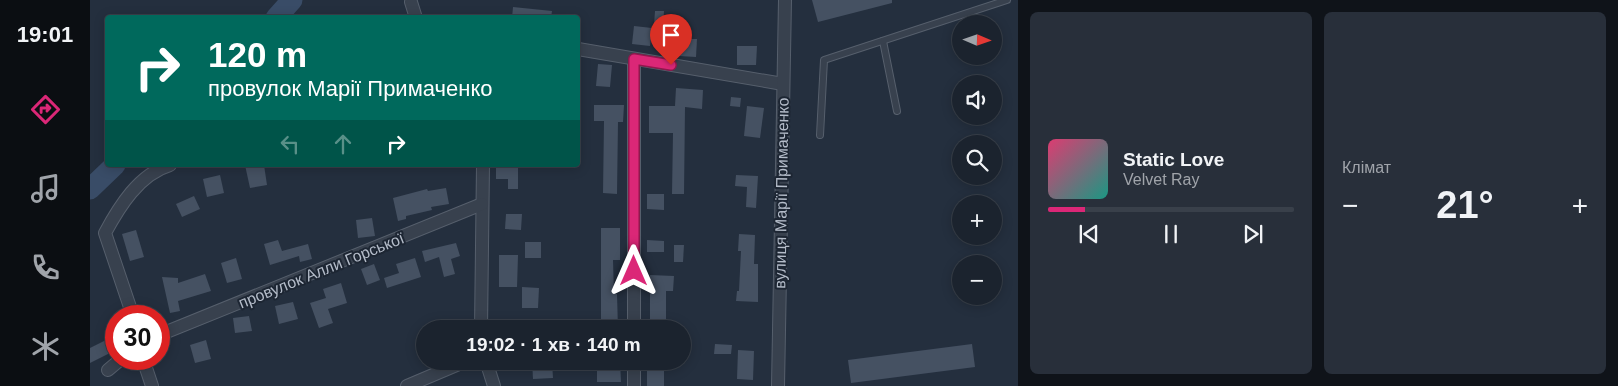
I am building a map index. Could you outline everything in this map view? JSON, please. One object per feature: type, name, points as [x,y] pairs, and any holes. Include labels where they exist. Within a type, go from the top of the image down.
[{"type":"street","name":"вулиця Марії Примаченко","points":[[778,386],[785,0]]},
{"type":"street","points":[[412,2],[415,15]]},
{"type":"street","points":[[580,50],[784,84]]},
{"type":"street","points":[[634,59],[634,320]]},
{"type":"street","points":[[129,305],[105,233],[120,205],[146,179],[167,167]]},
{"type":"street","points":[[481,320],[483,167]]},
{"type":"street","name":"провулок Алли Горської","points":[[170,331],[482,204]]},
{"type":"street","points":[[147,370],[152,386]]},
{"type":"street","points":[[407,386],[445,370]]},
{"type":"street","points":[[489,370],[494,386]]},
{"type":"street","points":[[634,370],[634,386]]},
{"type":"lane","points":[[820,135],[824,60],[1007,0]]},
{"type":"lane","points":[[883,41],[897,111]]},
{"type":"building","points":[[812,0],[892,0],[892,3],[818,22]]},
{"type":"building","points":[[513,7],[552,11],[551,15],[512,15]]},
{"type":"building","points":[[655,11],[664,11],[663,25],[654,25]]},
{"type":"building","points":[[634,26],[652,28],[650,46],[632,44]]},
{"type":"building","points":[[679,39],[697,39],[696,57],[679,56]]},
{"type":"building","points":[[737,46],[757,46],[756,65],[737,65]]},
{"type":"building","points":[[598,64],[612,65],[610,87],[596,86]]},
{"type":"building","points":[[676,88],[703,90],[702,109],[685,107],[684,194],[672,194],[673,133],[649,133],[649,106],[675,106]]},
{"type":"building","points":[[731,97],[741,98],[740,107],[730,106]]},
{"type":"building","points":[[594,105],[624,105],[623,122],[618,122],[617,194],[603,193],[604,121],[594,121]]},
{"type":"building","points":[[747,106],[764,108],[760,138],[744,136]]},
{"type":"building","points":[[245,167],[264,167],[267,185],[250,188]]},
{"type":"building","points":[[496,168],[518,168],[518,189],[508,189],[508,179],[496,179]]},
{"type":"building","points":[[220,175],[224,193],[207,197],[203,179]]},
{"type":"building","points":[[736,175],[758,176],[756,208],[746,207],[747,187],[735,186]]},
{"type":"building","points":[[446,188],[449,204],[431,207],[432,210],[406,216],[406,219],[398,221],[393,198],[427,189],[428,191]]},
{"type":"building","points":[[647,194],[664,194],[664,210],[647,209]]},
{"type":"building","points":[[194,196],[200,209],[182,217],[176,204]]},
{"type":"building","points":[[506,214],[522,214],[521,230],[505,229]]},
{"type":"building","points":[[372,218],[375,236],[358,238],[356,220]]},
{"type":"building","points":[[601,228],[620,228],[620,260],[613,260],[614,294],[617,294],[618,320],[601,320]]},
{"type":"building","points":[[136,230],[144,257],[130,261],[122,234]]},
{"type":"building","points":[[739,234],[755,235],[754,264],[758,264],[758,302],[736,301],[737,291],[739,291],[741,251],[738,251]]},
{"type":"building","points":[[278,240],[282,251],[308,244],[312,259],[300,262],[299,256],[270,265],[264,244]]},
{"type":"building","points":[[647,240],[664,241],[664,252],[647,252]]},
{"type":"building","points":[[525,242],[541,242],[541,258],[525,258]]},
{"type":"building","points":[[456,243],[460,256],[451,259],[455,274],[444,277],[439,257],[425,262],[422,251]]},
{"type":"building","points":[[674,245],[684,245],[683,262],[674,262]]},
{"type":"building","points":[[499,255],[518,255],[517,287],[499,287]]},
{"type":"building","points":[[236,258],[242,279],[227,283],[221,263]]},
{"type":"building","points":[[415,258],[421,277],[387,288],[384,278],[399,273],[396,264]]},
{"type":"building","points":[[374,264],[380,280],[367,285],[361,269]]},
{"type":"building","points":[[205,274],[211,291],[178,301],[180,311],[170,313],[170,305],[168,305],[162,277],[178,278],[178,283]]},
{"type":"building","points":[[650,275],[674,276],[673,291],[666,291],[666,320],[650,320]]},
{"type":"building","points":[[341,283],[347,303],[328,309],[333,323],[319,328],[310,303],[326,298],[323,289]]},
{"type":"building","points":[[522,287],[539,288],[538,308],[522,308]]},
{"type":"building","points":[[293,302],[298,319],[279,324],[275,306]]},
{"type":"building","points":[[249,316],[252,331],[235,333],[233,318]]},
{"type":"building","points":[[105,340],[105,356],[90,363],[90,348]]},
{"type":"building","points":[[206,340],[211,359],[195,363],[190,345]]},
{"type":"building","points":[[715,344],[732,345],[731,354],[714,354]]},
{"type":"building","points":[[972,344],[975,367],[851,383],[848,360]]},
{"type":"building","points":[[738,350],[754,351],[753,380],[737,379]]},
{"type":"building","points":[[532,370],[553,370],[553,378],[533,379]]},
{"type":"building","points":[[597,370],[620,370],[621,382],[597,382]]},
{"type":"building","points":[[647,371],[664,371],[664,386],[647,386]]},
{"type":"waterway","points":[[279,15],[292,0]]},
{"type":"waterway","points":[[90,189],[113,167]]},
{"type":"route","points":[[634,271],[634,59],[671,65]]}]
